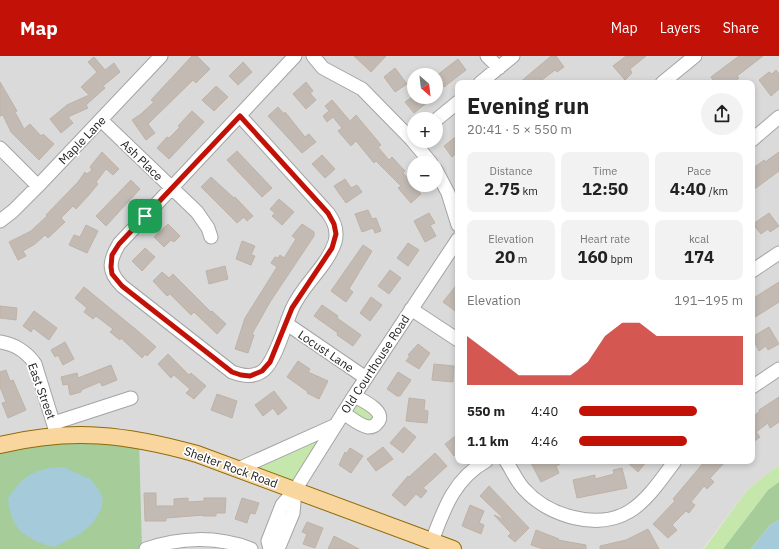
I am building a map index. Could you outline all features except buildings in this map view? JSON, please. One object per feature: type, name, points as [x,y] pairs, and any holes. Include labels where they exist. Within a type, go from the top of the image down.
[{"type":"main road","name":"Shelter Rock Road","points":[[0,445],[30,438],[56,429],[88,435],[139,439],[197,454],[453,549]]},
{"type":"street","name":"Maple Lane","points":[[0,221],[13,211],[38,186],[162,56]]},
{"type":"street","points":[[240,116],[328,213],[334,224],[336,234],[332,248],[292,308],[287,324],[270,362],[262,371],[250,376],[232,372],[122,286],[112,274],[112,255],[119,244],[295,56]]},
{"type":"street","points":[[313,56],[323,68],[362,89],[407,134]]},
{"type":"street","points":[[487,56],[499,68]]},
{"type":"street","points":[[484,80],[513,56]]},
{"type":"street","points":[[666,80],[695,56]]},
{"type":"street","points":[[443,114],[455,104]]},
{"type":"street","points":[[755,137],[779,117]]},
{"type":"street","name":"Ash Place","points":[[101,120],[197,212],[208,228],[211,237]]},
{"type":"street","points":[[0,148],[38,186]]},
{"type":"street","points":[[419,148],[426,156]]},
{"type":"street","points":[[443,184],[455,216]]},
{"type":"street","name":"Old Courthouse Road","points":[[270,549],[268,541],[282,505],[295,490],[354,396],[455,243]]},
{"type":"street","points":[[755,269],[779,253]]},
{"type":"street","points":[[411,309],[455,338]]},
{"type":"street","name":"Locust Lane","points":[[287,324],[366,378]]},
{"type":"street","name":"East Street","points":[[0,342],[19,349],[31,358],[35,364],[56,429]]},
{"type":"street","points":[[755,385],[779,369]]},
{"type":"street","points":[[343,413],[366,426],[374,426],[379,422],[380,416],[376,409],[354,396]]},
{"type":"street","points":[[56,429],[131,398]]},
{"type":"street","points":[[238,469],[336,425]]},
{"type":"street","points":[[432,541],[445,505],[457,486],[466,475],[482,464]]},
{"type":"street","points":[[508,464],[523,488],[536,501],[549,508],[577,518],[592,521],[613,518],[631,511],[672,464]]},
{"type":"street","points":[[278,549],[293,513],[295,490]]},
{"type":"street","points":[[146,549],[192,539],[225,541],[251,549]]},
{"type":"shaded area","points":[[0,56],[779,56],[779,465],[748,489],[703,549],[142,549],[0,445]]},
{"type":"green space","points":[[354,396],[376,409],[377,424],[343,413]]},
{"type":"green space","points":[[336,425],[295,490],[238,469]]},
{"type":"green space","points":[[139,439],[142,549],[0,549],[0,445]]},
{"type":"green space","points":[[779,465],[779,482],[768,490],[723,549],[704,549],[748,489]]},
{"type":"green space","points":[[779,482],[779,520],[770,525],[751,549],[723,549],[768,490]]},
{"type":"green space","points":[[295,490],[293,513],[270,549]]},
{"type":"water","points":[[63,467],[90,479],[99,490],[103,499],[101,510],[92,524],[80,534],[54,547],[35,540],[21,532],[12,518],[8,499],[19,484],[30,475],[45,469]]},
{"type":"water","points":[[779,520],[779,549],[751,549],[770,525]]},
{"type":"route","points":[[240,116],[333,219],[336,234],[332,248],[292,308],[287,324],[270,362],[262,371],[250,376],[232,372],[155,313],[116,280],[112,274],[112,255],[119,244],[145,216],[240,116]]}]
